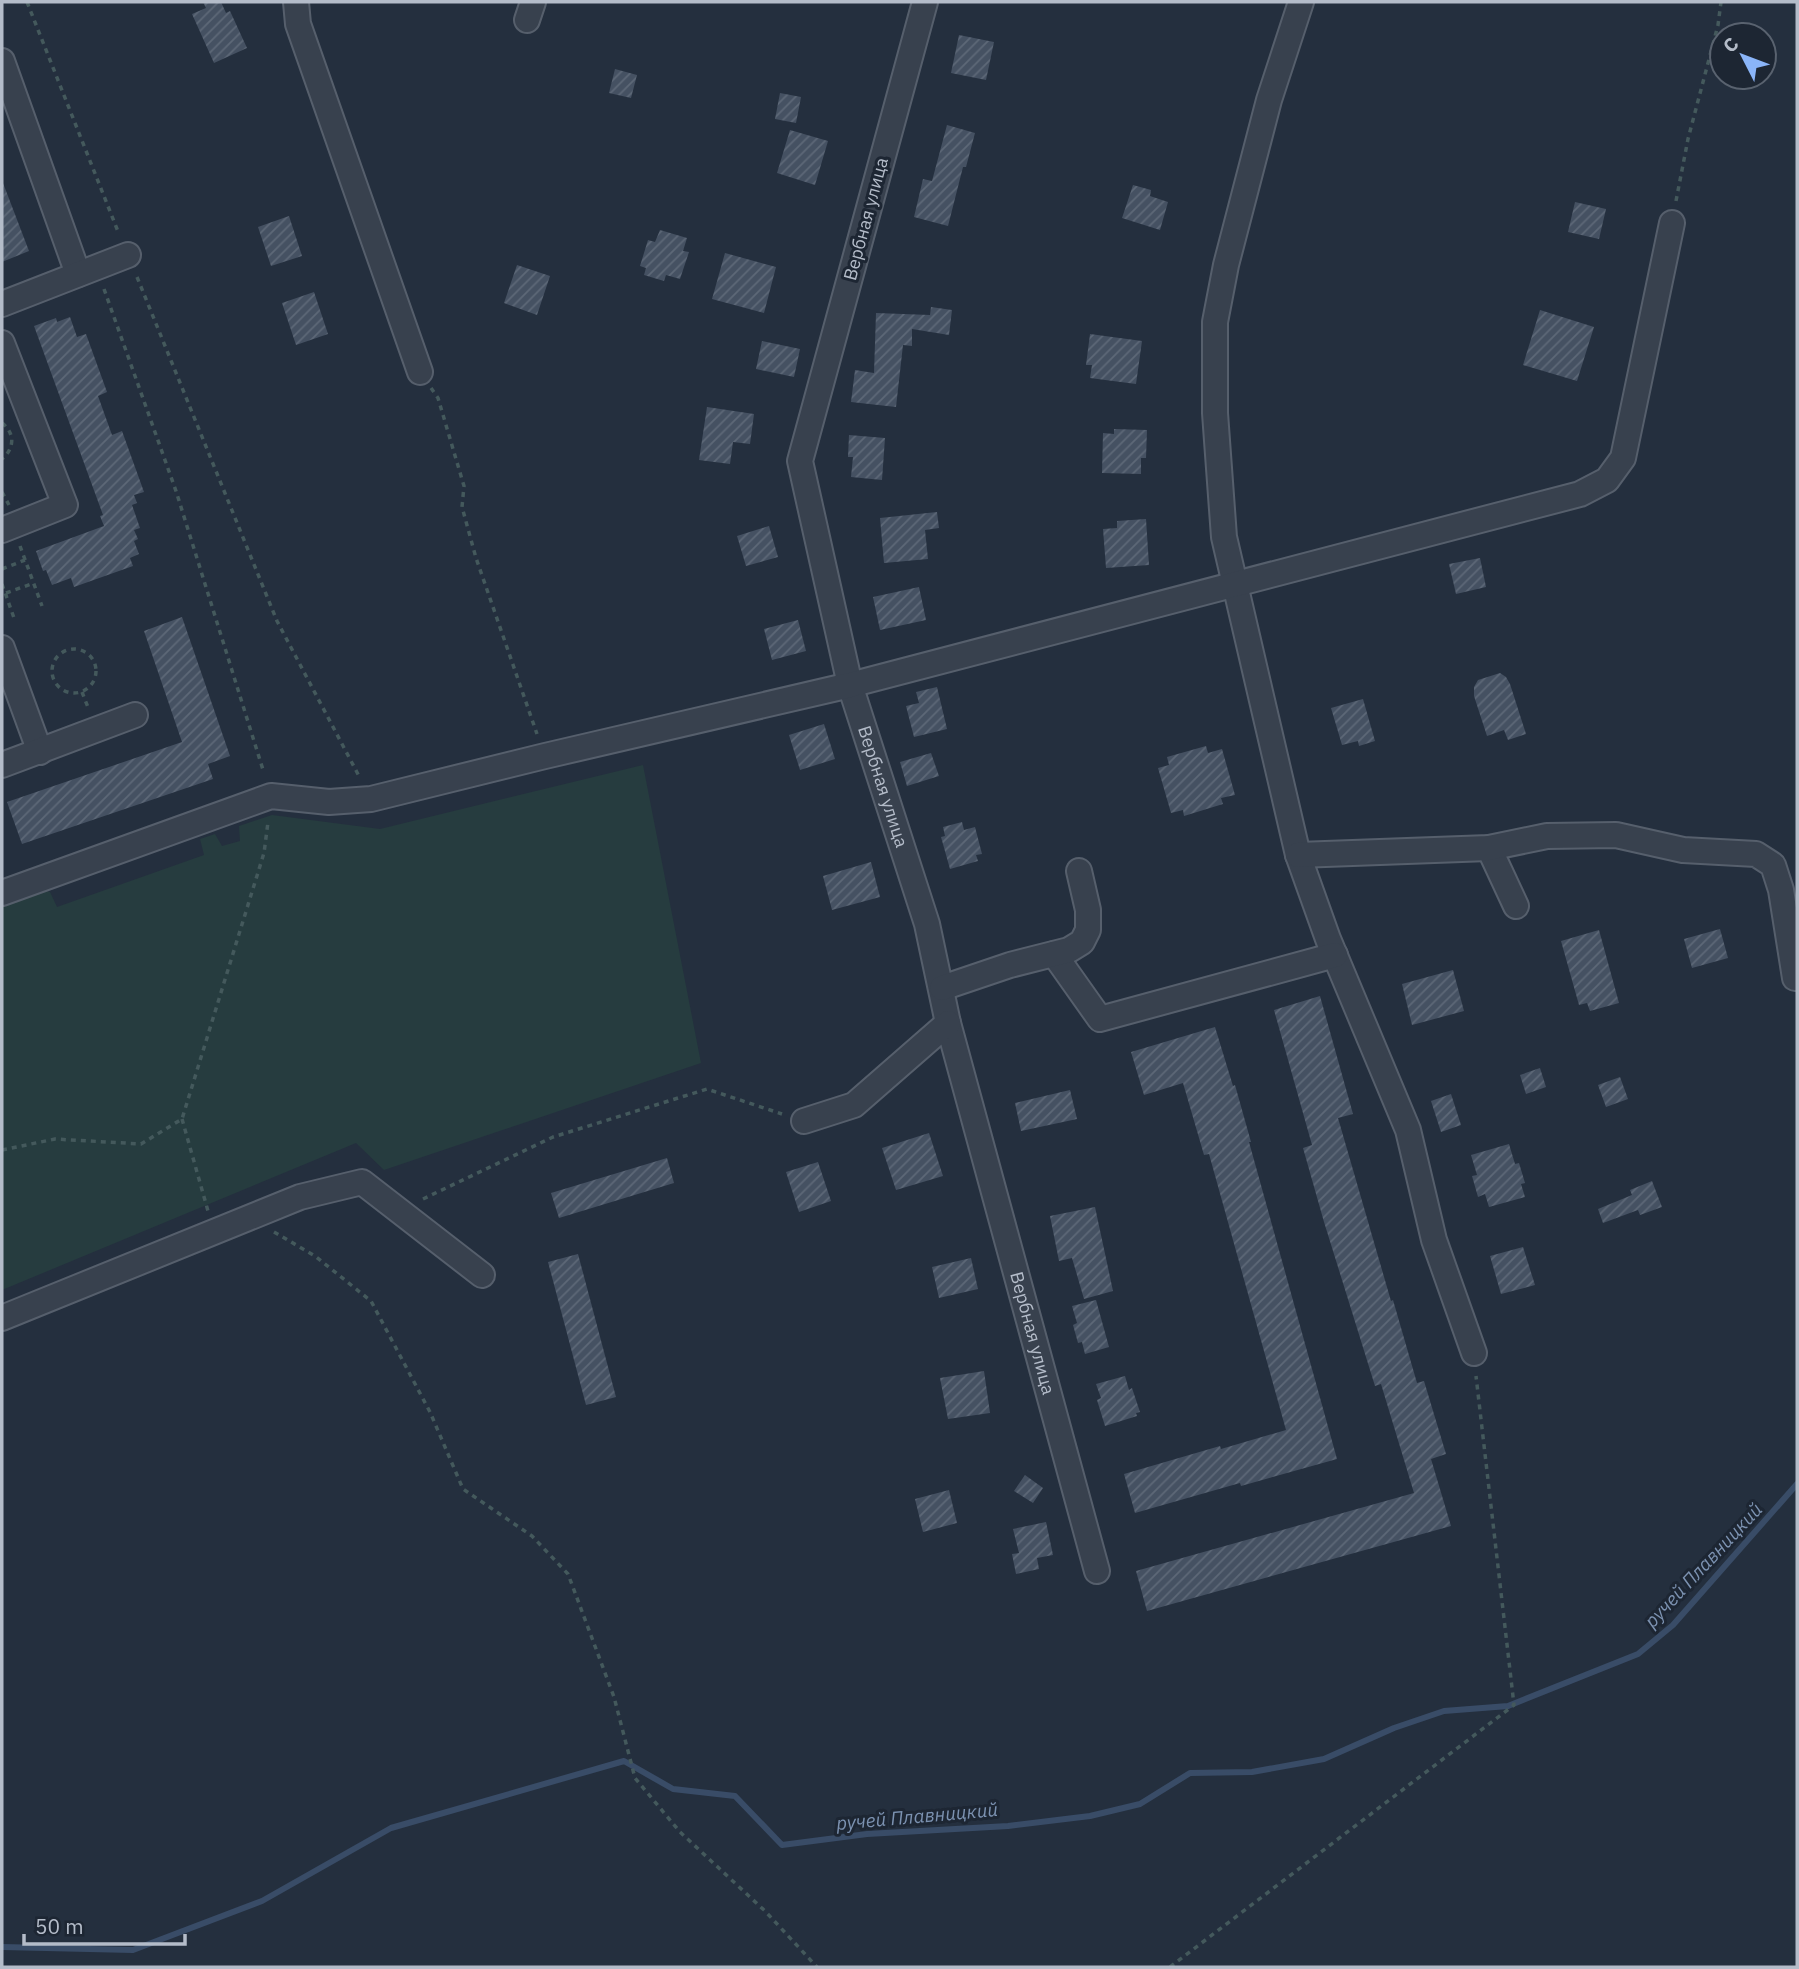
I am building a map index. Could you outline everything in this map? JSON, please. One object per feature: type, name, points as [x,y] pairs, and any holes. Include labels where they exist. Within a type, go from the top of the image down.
[{"type":"street","points":[[296,2],[298,24],[420,372]]},
{"type":"street","name":"Вербная улица","points":[[925,2],[800,461],[850,685],[927,924],[948,1023],[1097,1571]]},
{"type":"street","points":[[1301,2],[1269,100],[1226,265],[1215,322],[1215,413],[1224,537],[1297,855],[1335,955],[1408,1130],[1434,1240],[1474,1353]]},
{"type":"street","points":[[2,61],[87,271]]},
{"type":"street","points":[[2,892],[271,796],[329,802],[371,799],[545,755],[850,685],[1580,494],[1607,480],[1623,458],[1672,223]]},
{"type":"street","points":[[2,304],[128,254]]},
{"type":"street","points":[[2,343],[65,505],[2,530]]},
{"type":"street","points":[[2,648],[40,752]]},
{"type":"street","points":[[2,765],[135,715]]},
{"type":"street","points":[[1297,855],[1489,848],[1547,836],[1616,835],[1683,850],[1756,854],[1773,865],[1781,890],[1795,978]]},
{"type":"street","points":[[1489,848],[1516,906]]},
{"type":"street","points":[[942,989],[1010,965],[1069,950],[1082,942],[1088,930],[1088,910],[1079,871]]},
{"type":"street","points":[[1054,954],[1100,1018],[1335,955]]},
{"type":"street","points":[[804,1121],[854,1105],[948,1023]]},
{"type":"street","points":[[2,1318],[300,1197],[362,1182],[482,1275]]},
{"type":"path","points":[[27,2],[277,621],[371,799]]},
{"type":"path","points":[[1672,223],[1689,139],[1718,26],[1721,2]]},
{"type":"path","points":[[87,271],[176,491],[271,796],[264,853],[182,1119],[214,1231]]},
{"type":"path","points":[[420,372],[438,398],[464,486],[462,507],[475,558],[545,755]]},
{"type":"path","points":[[2,423],[10,432],[12,441],[10,449],[2,459]]},
{"type":"path","points":[[2,569],[25,560]]},
{"type":"path","points":[[5,594],[34,583]]},
{"type":"path","points":[[2,584],[14,618]]},
{"type":"path","points":[[65,650],[83,650],[95,662],[94,680],[82,692],[65,692],[53,679],[53,662],[65,650]]},
{"type":"path","points":[[399,1210],[553,1138],[707,1089],[804,1121]]},
{"type":"path","points":[[2,1150],[55,1139],[141,1144],[182,1119]]},
{"type":"path","points":[[248,1217],[315,1256],[371,1301],[430,1412],[463,1489],[532,1536],[568,1574],[614,1697],[635,1778],[681,1832],[765,1911],[817,1967]]},
{"type":"path","points":[[1170,1967],[1514,1705],[1474,1353]]},
{"type":"green space","points":[[643,765],[701,1063],[384,1170],[356,1143],[2,1290],[2,899],[35,887],[50,892],[57,907],[204,855],[200,839],[215,834],[222,846],[240,841],[239,826],[272,815],[380,829]]},
{"type":"building","points":[[203,2],[221,2],[226,13],[230,11],[247,48],[214,63],[192,14],[206,8]]},
{"type":"building","points":[[959,35],[994,42],[986,80],[951,73]]},
{"type":"building","points":[[615,69],[637,75],[631,98],[609,93]]},
{"type":"building","points":[[780,93],[801,97],[796,123],[775,119]]},
{"type":"building","points":[[947,125],[975,133],[948,226],[914,217],[923,179],[932,181]]},
{"type":"building","points":[[790,130],[828,141],[815,185],[777,173]]},
{"type":"building","points":[[2,184],[29,251],[2,262]]},
{"type":"building","points":[[1133,185],[1151,190],[1150,196],[1168,202],[1160,230],[1122,218]]},
{"type":"building","points":[[1575,202],[1606,209],[1599,239],[1568,232]]},
{"type":"building","points":[[289,216],[302,256],[271,266],[258,227]]},
{"type":"building","points":[[660,230],[687,238],[683,251],[689,252],[680,279],[666,275],[664,281],[644,275],[646,268],[640,266],[648,240],[655,242]]},
{"type":"building","points":[[725,253],[776,267],[764,313],[712,299]]},
{"type":"building","points":[[517,265],[550,276],[537,315],[504,303]]},
{"type":"building","points":[[314,292],[328,334],[296,345],[282,303]]},
{"type":"building","points":[[931,307],[952,310],[949,335],[912,329],[912,346],[903,345],[896,407],[851,402],[855,370],[874,373],[876,313],[930,315]]},
{"type":"building","points":[[1540,310],[1594,327],[1577,381],[1523,365]]},
{"type":"building","points":[[70,317],[77,337],[86,334],[107,392],[98,396],[112,435],[122,431],[144,492],[134,495],[137,503],[132,505],[140,528],[134,530],[138,539],[134,541],[139,554],[130,558],[133,566],[74,587],[71,578],[52,585],[46,570],[43,571],[36,551],[104,526],[100,516],[103,515],[34,326],[56,318],[57,322]]},
{"type":"building","points":[[1090,334],[1142,341],[1136,384],[1090,378],[1092,365],[1086,365]]},
{"type":"building","points":[[762,341],[800,349],[794,377],[756,369]]},
{"type":"building","points":[[707,407],[754,414],[750,444],[733,442],[730,464],[699,460]]},
{"type":"building","points":[[1114,429],[1147,430],[1146,458],[1141,458],[1141,474],[1102,473],[1103,433],[1114,434]]},
{"type":"building","points":[[849,435],[885,438],[882,480],[851,477],[853,457],[848,457]]},
{"type":"building","points":[[937,512],[939,528],[925,530],[928,559],[884,563],[880,518]]},
{"type":"building","points":[[1146,519],[1149,565],[1106,568],[1103,529],[1117,528],[1117,521]]},
{"type":"building","points":[[769,526],[778,557],[746,566],[737,536]]},
{"type":"building","points":[[1480,558],[1486,587],[1456,594],[1449,564]]},
{"type":"building","points":[[919,587],[926,620],[880,630],[873,597]]},
{"type":"building","points":[[182,617],[230,756],[208,764],[213,779],[22,844],[7,802],[182,742],[144,631]]},
{"type":"building","points":[[798,620],[806,651],[772,660],[764,629]]},
{"type":"building","points":[[1500,673],[1510,684],[1526,734],[1508,740],[1504,730],[1487,736],[1474,696],[1474,687],[1478,680]]},
{"type":"building","points":[[937,687],[947,729],[914,737],[906,706],[919,703],[916,692]]},
{"type":"building","points":[[1363,699],[1375,741],[1359,746],[1358,741],[1342,745],[1331,708]]},
{"type":"building","points":[[824,724],[835,759],[800,770],[789,735]]},
{"type":"building","points":[[1206,746],[1208,753],[1222,749],[1235,795],[1221,798],[1223,804],[1184,816],[1183,810],[1171,813],[1158,768],[1169,765],[1167,757]]},
{"type":"building","points":[[931,753],[939,776],[907,786],[900,762]]},
{"type":"building","points":[[962,822],[964,830],[975,827],[982,854],[976,855],[978,861],[950,869],[941,837],[945,836],[943,827]]},
{"type":"building","points":[[871,862],[880,897],[832,910],[823,876]]},
{"type":"building","points":[[1720,929],[1728,958],[1692,968],[1684,939]]},
{"type":"building","points":[[1599,930],[1619,1003],[1590,1011],[1587,1003],[1579,1005],[1561,941]]},
{"type":"building","points":[[1453,970],[1464,1011],[1412,1025],[1402,984]]},
{"type":"building","points":[[1320,996],[1353,1114],[1338,1118],[1417,1383],[1424,1381],[1446,1454],[1431,1459],[1451,1526],[1147,1611],[1136,1571],[1414,1493],[1381,1384],[1375,1386],[1324,1222],[1303,1148],[1312,1145],[1274,1010]]},
{"type":"building","points":[[1215,1027],[1233,1086],[1235,1085],[1337,1459],[1135,1513],[1124,1474],[1286,1430],[1209,1154],[1204,1155],[1183,1083],[1144,1095],[1131,1052]]},
{"type":"building","points":[[1540,1068],[1546,1087],[1526,1094],[1520,1075]]},
{"type":"building","points":[[1620,1077],[1628,1099],[1606,1107],[1598,1085]]},
{"type":"building","points":[[1070,1090],[1077,1119],[1021,1131],[1015,1103]]},
{"type":"building","points":[[1451,1094],[1461,1125],[1441,1132],[1431,1101]]},
{"type":"building","points":[[929,1133],[943,1176],[896,1190],[882,1148]]},
{"type":"building","points":[[1509,1144],[1515,1164],[1519,1163],[1525,1183],[1521,1184],[1525,1197],[1489,1207],[1485,1194],[1478,1197],[1472,1176],[1477,1175],[1471,1155]]},
{"type":"building","points":[[667,1158],[674,1183],[559,1218],[551,1193]]},
{"type":"building","points":[[818,1162],[831,1201],[799,1212],[786,1172]]},
{"type":"building","points":[[1652,1181],[1662,1207],[1640,1215],[1638,1210],[1603,1223],[1598,1209],[1632,1195],[1630,1190]]},
{"type":"building","points":[[1095,1207],[1113,1291],[1084,1299],[1072,1258],[1059,1261],[1050,1216]]},
{"type":"building","points":[[1523,1247],[1535,1285],[1501,1294],[1490,1256]]},
{"type":"building","points":[[578,1254],[616,1397],[586,1405],[548,1262]]},
{"type":"building","points":[[971,1258],[978,1289],[939,1298],[932,1267]]},
{"type":"building","points":[[1096,1300],[1109,1347],[1085,1354],[1082,1342],[1078,1343],[1073,1325],[1077,1323],[1072,1306]]},
{"type":"building","points":[[984,1371],[990,1413],[948,1419],[940,1378]]},
{"type":"building","points":[[1125,1376],[1140,1412],[1136,1413],[1137,1416],[1105,1426],[1097,1400],[1101,1398],[1096,1384]]},
{"type":"building","points":[[1025,1475],[1043,1488],[1033,1503],[1014,1491]]},
{"type":"building","points":[[949,1490],[957,1523],[923,1532],[915,1499]]},
{"type":"building","points":[[1046,1522],[1053,1555],[1037,1558],[1039,1569],[1016,1574],[1012,1554],[1019,1553],[1013,1529]]},
{"type":"waterway","name":"ручей Плавницкий","points":[[2,1947],[133,1950],[262,1901],[391,1828],[624,1761],[673,1789],[735,1796],[782,1845],[867,1834],[1008,1826],[1090,1816],[1140,1804],[1190,1773],[1252,1772],[1324,1759],[1394,1728],[1444,1711],[1508,1706],[1638,1654],[1673,1625],[1797,1484]]}]
